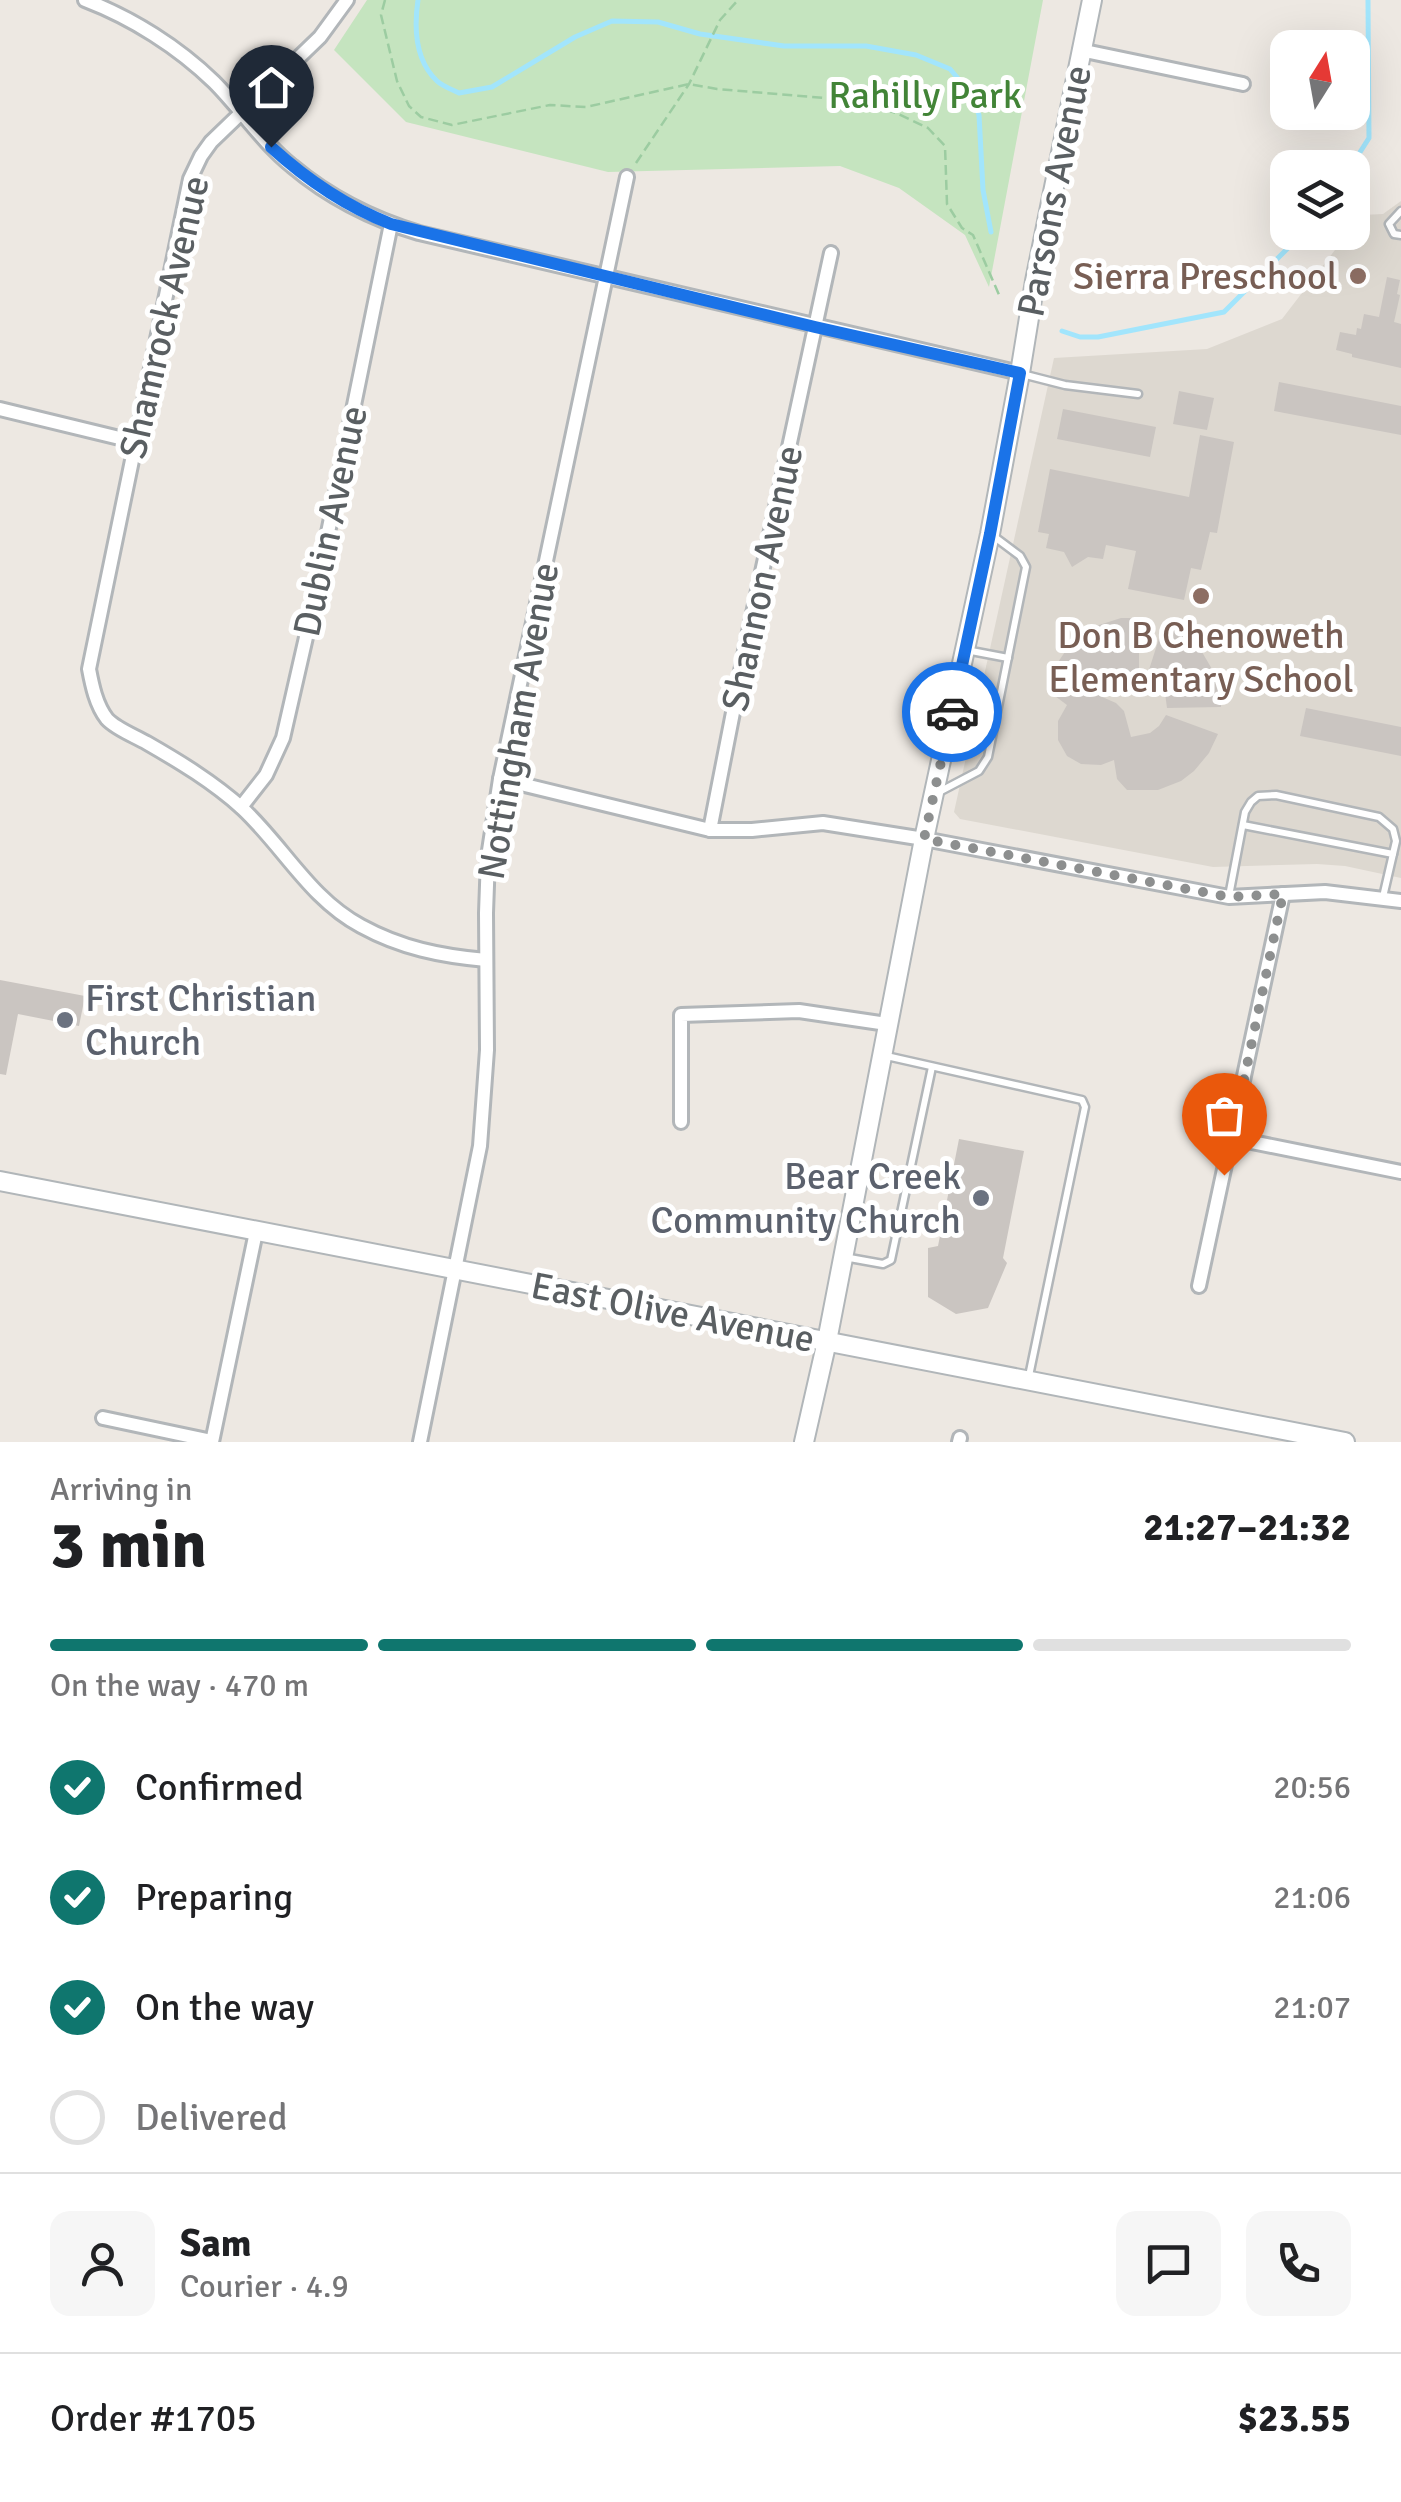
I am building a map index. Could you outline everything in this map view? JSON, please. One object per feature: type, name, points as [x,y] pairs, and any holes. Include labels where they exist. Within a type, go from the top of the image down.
[{"type":"street","points":[[85,0],[148,32],[212,80],[271,147],[302,174],[362,213],[391,224],[1020,373]]},
{"type":"street","name":"Shamrock Avenue","points":[[241,806],[192,770],[108,720],[93,689],[90,668],[190,180],[211,142],[320,36],[348,0]]},
{"type":"street","name":"Parsons Avenue","points":[[804,1442],[924,839],[990,534],[1034,281],[1092,0]]},
{"type":"street","points":[[1080,50],[1243,84]]},
{"type":"street","name":"Nottingham Avenue","points":[[420,1442],[480,1146],[486,1098],[488,857],[500,779],[627,177]]},
{"type":"street","name":"Dublin Avenue","points":[[241,806],[266,775],[283,738],[391,224]]},
{"type":"street","name":"Shannon Avenue","points":[[710,830],[831,253]]},
{"type":"street","points":[[0,409],[136,442]]},
{"type":"street","points":[[500,779],[710,830],[823,823],[1229,897],[1325,892],[1401,901]]},
{"type":"street","points":[[241,806],[328,904],[358,925],[402,945],[437,955],[486,960]]},
{"type":"street","points":[[1199,1286],[1283,894]]},
{"type":"street","points":[[681,1122],[681,1015],[800,1011],[887,1024]]},
{"type":"street","points":[[1232,1138],[1401,1172]]},
{"type":"street","name":"East Olive Avenue","points":[[0,1181],[1345,1442]]},
{"type":"street","points":[[103,1418],[212,1441],[256,1232]]},
{"type":"lane","points":[[1401,211],[1389,224],[1394,234],[1401,235]]},
{"type":"lane","points":[[1020,373],[1065,385],[1138,394]]},
{"type":"lane","points":[[934,795],[979,771],[988,757],[1026,566],[1020,556],[990,534]]},
{"type":"lane","points":[[965,650],[1008,658]]},
{"type":"lane","points":[[1229,897],[1245,812],[1258,796],[1276,795],[1380,817],[1393,829],[1396,841],[1383,898]]},
{"type":"lane","points":[[1243,825],[1393,854]]},
{"type":"lane","points":[[881,1055],[1082,1100],[1086,1107],[1028,1380]]},
{"type":"lane","points":[[843,1256],[883,1264],[891,1260],[932,1066]]},
{"type":"path","points":[[384,0],[381,15],[398,82],[409,106],[422,117],[452,125],[550,105],[586,107],[689,84],[860,101],[928,128],[945,146],[948,204],[962,228],[972,235],[1000,296]]},
{"type":"path","points":[[627,177],[689,84],[720,20],[738,0]]},
{"type":"shaded area","name":"Don B Chenoweth Elementary School","points":[[1401,201],[1401,878],[1317,864],[1213,867],[960,819],[954,812],[1054,358],[1207,349],[1282,319],[1335,250],[1370,250],[1370,215],[1383,214]]},
{"type":"green space","name":"Rahilly Park","points":[[367,0],[1043,0],[989,287],[965,235],[899,188],[840,166],[608,172],[406,122],[334,50]]},
{"type":"building","points":[[1387,277],[1400,280],[1394,322],[1401,324],[1401,368],[1336,350],[1340,332],[1356,335],[1364,314],[1379,317]]},
{"type":"building","points":[[1279,382],[1401,406],[1401,435],[1274,411]]},
{"type":"building","points":[[1179,391],[1214,398],[1207,430],[1173,424]]},
{"type":"building","points":[[1063,409],[1156,427],[1150,457],[1057,439]]},
{"type":"building","points":[[1200,435],[1234,442],[1217,533],[1210,532],[1201,570],[1191,568],[1184,600],[1128,589],[1136,551],[1106,545],[1103,559],[1088,557],[1072,567],[1064,552],[1046,548],[1049,534],[1038,532],[1050,469],[1189,497]]},
{"type":"building","points":[[1121,618],[1139,618],[1139,674],[1120,679],[1100,696],[1124,711],[1131,737],[1150,733],[1166,715],[1218,734],[1194,771],[1158,790],[1127,790],[1117,779],[1114,760],[1101,765],[1081,764],[1067,756],[1058,740],[1058,721],[1067,705],[1047,690],[1067,649],[1096,626]]},
{"type":"building","points":[[1164,623],[1186,636],[1202,652],[1216,676],[1221,707],[1167,708],[1165,693],[1147,676]]},
{"type":"building","points":[[1306,708],[1401,727],[1401,756],[1300,736]]},
{"type":"building","name":"First Christian Church","points":[[0,980],[85,996],[79,1026],[18,1014],[6,1075],[0,1074]]},
{"type":"building","name":"Bear Creek Community Church","points":[[959,1139],[1024,1151],[1003,1258],[1007,1263],[988,1308],[956,1314],[928,1297],[928,1248],[938,1246]]},
{"type":"waterway","points":[[418,0],[416,32],[424,63],[439,83],[459,93],[492,87],[575,37],[612,21],[658,22],[700,34],[784,46],[866,46],[916,55],[950,69],[972,95],[979,115],[983,190],[991,232]]},
{"type":"waterway","points":[[1361,150],[1369,138],[1368,0]]},
{"type":"waterway","points":[[1062,331],[1098,337],[1224,312],[1286,250]]},
{"type":"way so far","points":[[952,712],[924,839],[1229,897],[1283,894],[1224,1175]]},
{"type":"place","name":"Sierra Preschool","points":[[1358,276]]},
{"type":"place","name":"Don B Chenoweth Elementary School","points":[[1201,596]]},
{"type":"place","name":"First Christian Church","points":[[65,1020]]},
{"type":"place","name":"Bear Creek Community Church","points":[[981,1198]]},
{"type":"route","points":[[271,147],[324,190],[362,213],[420,233],[1020,373],[952,712]]}]
